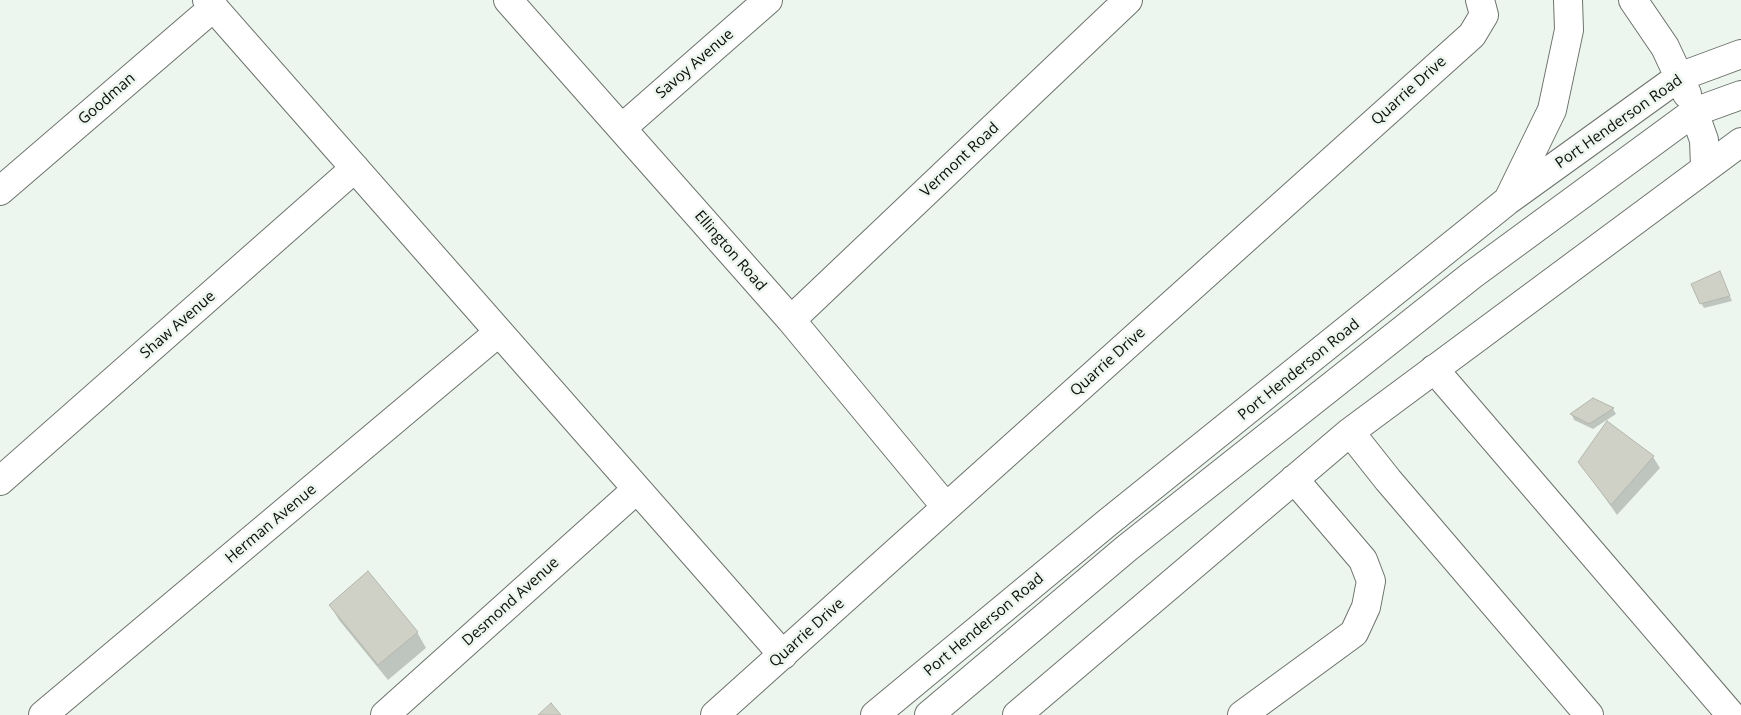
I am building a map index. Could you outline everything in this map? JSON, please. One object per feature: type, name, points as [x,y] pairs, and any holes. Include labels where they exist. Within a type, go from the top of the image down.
[{"type":"street","name":"Ellington Road","points":[[508,0],[791,320],[946,507]]},
{"type":"street","name":"Savoy Avenue","points":[[622,128],[768,0]]},
{"type":"street","name":"Vermont Road","points":[[791,320],[1128,0]]},
{"type":"street","name":"Quarrie Drive","points":[[715,715],[1472,35],[1484,15],[1480,0]]},
{"type":"street","points":[[1507,201],[1552,110],[1569,30],[1568,0]]},
{"type":"street","points":[[1633,0],[1665,47],[1679,77],[1704,140],[1706,167]]},
{"type":"street","points":[[211,4],[783,655]]},
{"type":"street","name":"Goodman","points":[[0,191],[211,4]]},
{"type":"street","name":"Port Henderson Road","points":[[875,715],[1108,523],[1507,201],[1679,77],[1741,54]]},
{"type":"street","points":[[929,715],[1127,548],[1472,274],[1694,112],[1741,95]]},
{"type":"street","points":[[1017,715],[1350,432],[1741,142]]},
{"type":"street","name":"Shaw Avenue","points":[[0,481],[355,168]]},
{"type":"street","name":"Herman Avenue","points":[[43,715],[499,332]]},
{"type":"street","points":[[1434,369],[1731,715]]},
{"type":"street","points":[[1350,432],[1388,480],[1589,715]]},
{"type":"street","points":[[1242,715],[1354,633],[1366,607],[1371,581],[1362,560],[1294,479]]},
{"type":"street","name":"Desmond Avenue","points":[[385,715],[637,489]]},
{"type":"building","points":[[1720,271],[1730,296],[1700,304],[1691,284]]},
{"type":"building","points":[[1593,398],[1614,408],[1589,424],[1570,414]]},
{"type":"building","points":[[1607,421],[1654,456],[1611,505],[1578,462]]},
{"type":"building","points":[[368,571],[418,632],[378,665],[329,605]]},
{"type":"building","points":[[551,703],[561,715],[538,715]]}]
